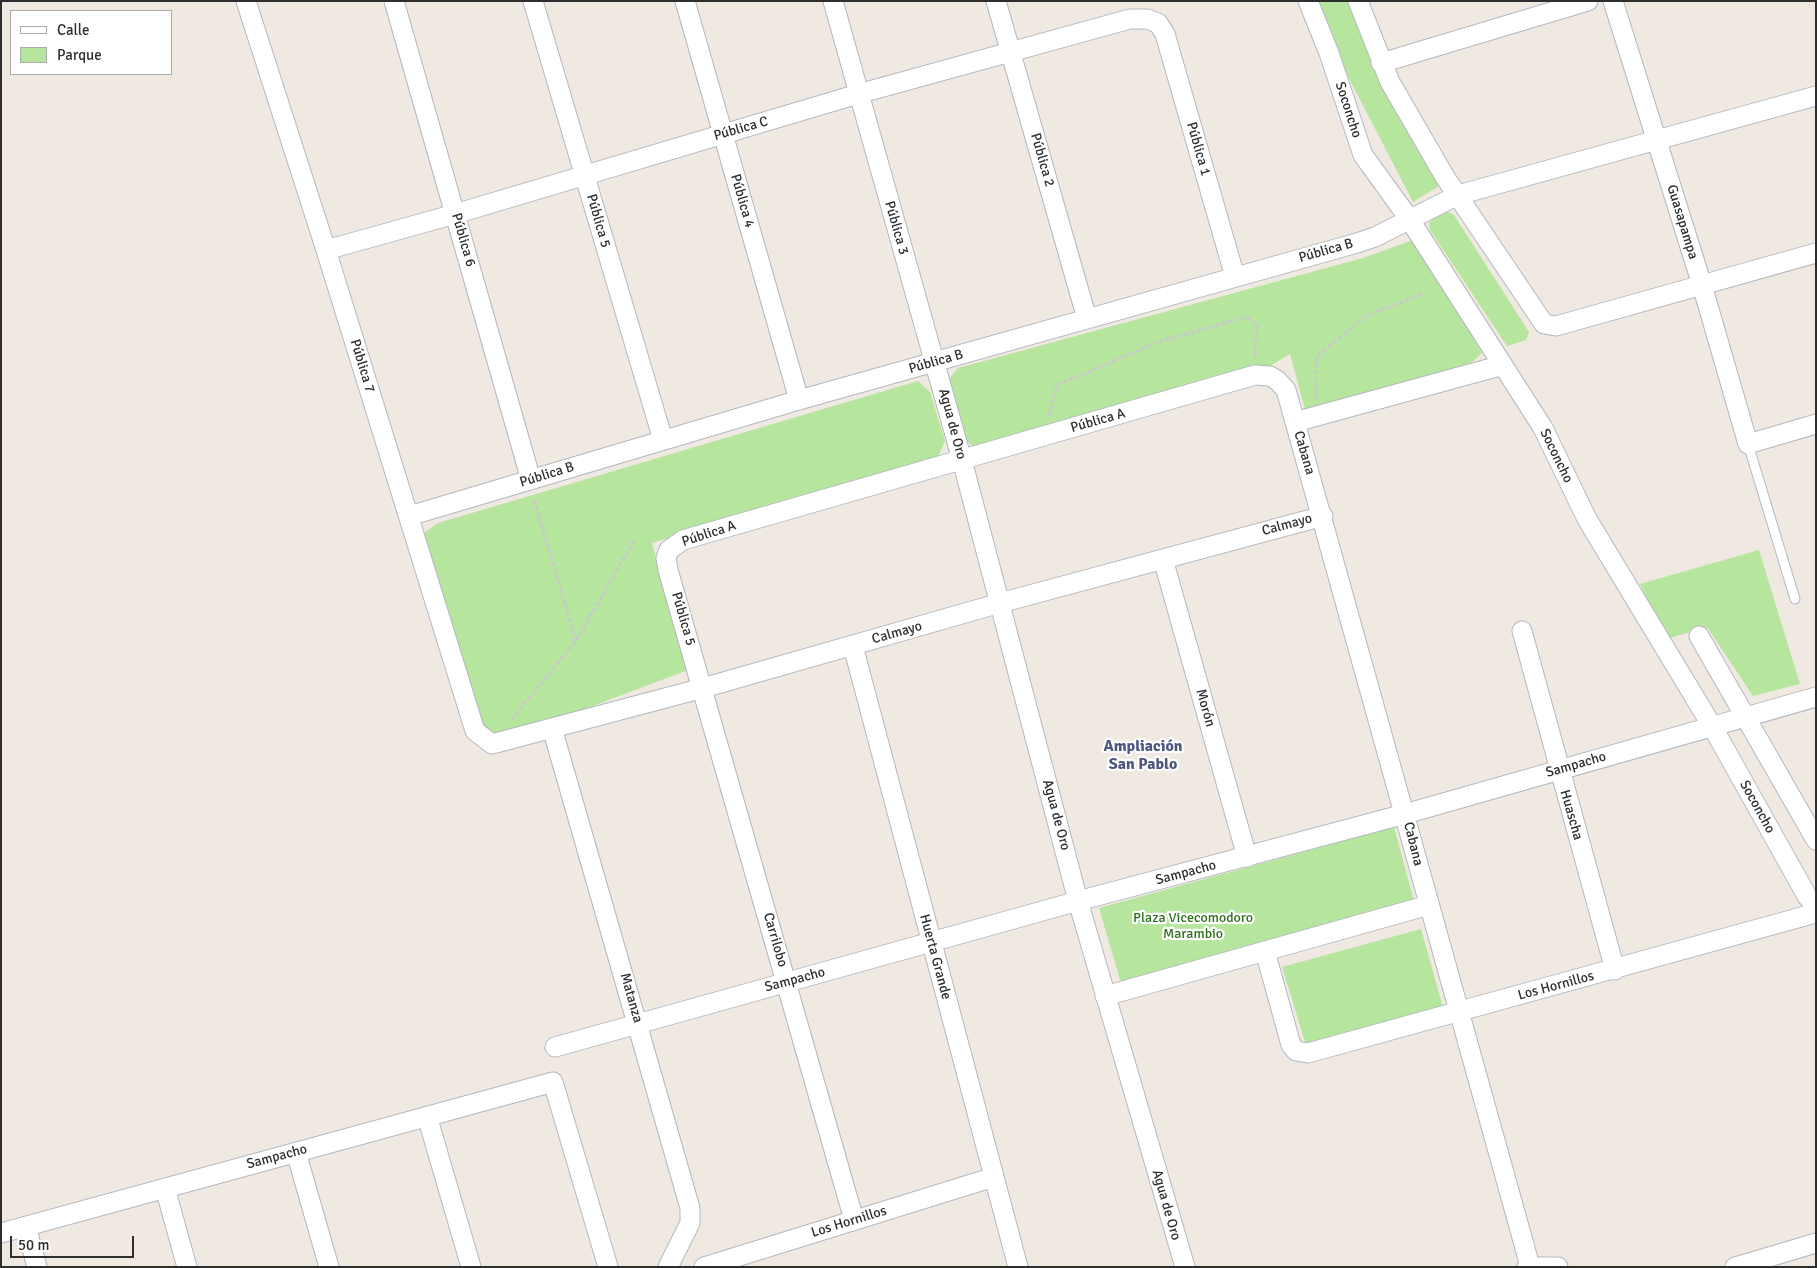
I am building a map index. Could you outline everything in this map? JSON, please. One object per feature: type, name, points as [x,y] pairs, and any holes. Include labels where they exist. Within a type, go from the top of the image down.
[{"type":"street","name":"Pública 7","points":[[246,1],[326,250],[475,731]]},
{"type":"street","name":"Pública 6","points":[[394,1],[531,480]]},
{"type":"street","name":"Pública 5","points":[[533,1],[663,440]]},
{"type":"street","name":"Pública 4","points":[[685,1],[799,400]]},
{"type":"street","points":[[833,1],[858,94]]},
{"type":"street","name":"Pública 2","points":[[996,1],[1087,319]]},
{"type":"street","name":"Soconcho","points":[[1308,1],[1332,61],[1363,155],[1410,220],[1543,428],[1587,519],[1712,726],[1807,896],[1816,907]]},
{"type":"street","points":[[1358,1],[1380,63],[1458,196],[1537,317],[1544,324],[1556,326],[1816,253]]},
{"type":"street","points":[[1380,63],[1588,1]]},
{"type":"street","name":"Guasapampa","points":[[1613,1],[1702,285],[1748,444]]},
{"type":"street","name":"Pública C","points":[[326,250],[455,214],[858,94],[1130,19],[1147,19],[1158,23]]},
{"type":"street","name":"Pública 1","points":[[1158,23],[1165,34],[1235,277]]},
{"type":"street","name":"Pública 3","points":[[858,94],[935,362]]},
{"type":"street","name":"Pública B","points":[[409,516],[799,400],[1374,237],[1458,196],[1816,96]]},
{"type":"street","name":"Agua de Oro","points":[[935,362],[1078,901],[1184,1267]]},
{"type":"street","points":[[1255,375],[1270,376],[1278,381],[1286,390],[1295,422],[1503,365]]},
{"type":"street","name":"Pública A","points":[[669,550],[683,540],[1255,375]]},
{"type":"street","name":"Cabana","points":[[1295,422],[1323,516],[1460,1012],[1528,1266]]},
{"type":"street","points":[[1748,444],[1816,424]]},
{"type":"street","name":"Calmayo","points":[[475,731],[492,744],[703,688],[1000,603],[1323,516]]},
{"type":"street","name":"Pública 5","points":[[669,550],[666,558],[668,570],[703,688]]},
{"type":"street","name":"Morón","points":[[1163,559],[1247,857]]},
{"type":"street","name":"Huascha","points":[[1522,631],[1558,770],[1615,970]]},
{"type":"street","points":[[1699,636],[1816,840]]},
{"type":"street","name":"Huerta Grande","points":[[853,646],[1018,1267]]},
{"type":"street","name":"Carrilobo","points":[[703,688],[854,1220]]},
{"type":"street","name":"Sampacho","points":[[555,1047],[1078,901],[1405,814],[1816,696]]},
{"type":"street","name":"Matanza","points":[[552,728],[639,1024],[690,1208],[690,1223],[668,1267]]},
{"type":"street","points":[[1105,996],[1429,905]]},
{"type":"street","name":"Los Hornillos","points":[[1265,951],[1290,1045],[1296,1051],[1308,1054],[1816,913]]},
{"type":"street","name":"Sampacho","points":[[1,1233],[553,1082],[608,1267]]},
{"type":"street","points":[[427,1116],[471,1267]]},
{"type":"street","points":[[296,1152],[329,1267]]},
{"type":"street","name":"Los Hornillos","points":[[704,1267],[994,1177]]},
{"type":"street","points":[[165,1188],[187,1267]]},
{"type":"street","points":[[26,1226],[38,1267]]},
{"type":"street","points":[[1735,1267],[1816,1243]]},
{"type":"street","points":[[1528,1266],[1558,1267]]},
{"type":"lane","points":[[1748,444],[1795,599]]},
{"type":"path","points":[[1316,416],[1316,356],[1366,316],[1422,294]]},
{"type":"path","points":[[1044,436],[1057,385],[1161,341],[1247,317],[1257,326],[1255,375]]},
{"type":"path","points":[[534,500],[576,640]]},
{"type":"path","points":[[510,722],[576,640],[634,541]]},
{"type":"green space","points":[[1317,1],[1349,1],[1375,72],[1437,176],[1439,186],[1413,202],[1338,57]]},
{"type":"green space","points":[[1448,212],[1454,215],[1529,332],[1526,340],[1507,346],[1430,230],[1429,223],[1437,214]]},
{"type":"green space","points":[[1416,239],[1482,353],[1468,366],[1306,413],[1290,354],[1255,375],[975,449],[966,440],[949,379],[958,368],[1363,258]]},
{"type":"green space","points":[[918,381],[930,392],[945,441],[938,457],[652,543],[688,670],[492,744],[481,722],[424,533],[438,523]]},
{"type":"green space","points":[[1759,550],[1800,684],[1753,696],[1707,627],[1666,639],[1640,584]]},
{"type":"green space","name":"Plaza Vicecomodoro Marambio","points":[[1394,827],[1416,909],[1123,990],[1099,908]]},
{"type":"green space","points":[[1421,929],[1444,1011],[1307,1048],[1282,967]]},
{"type":"district","name":"Ampliación San Pablo","points":[[1143,756]]}]
